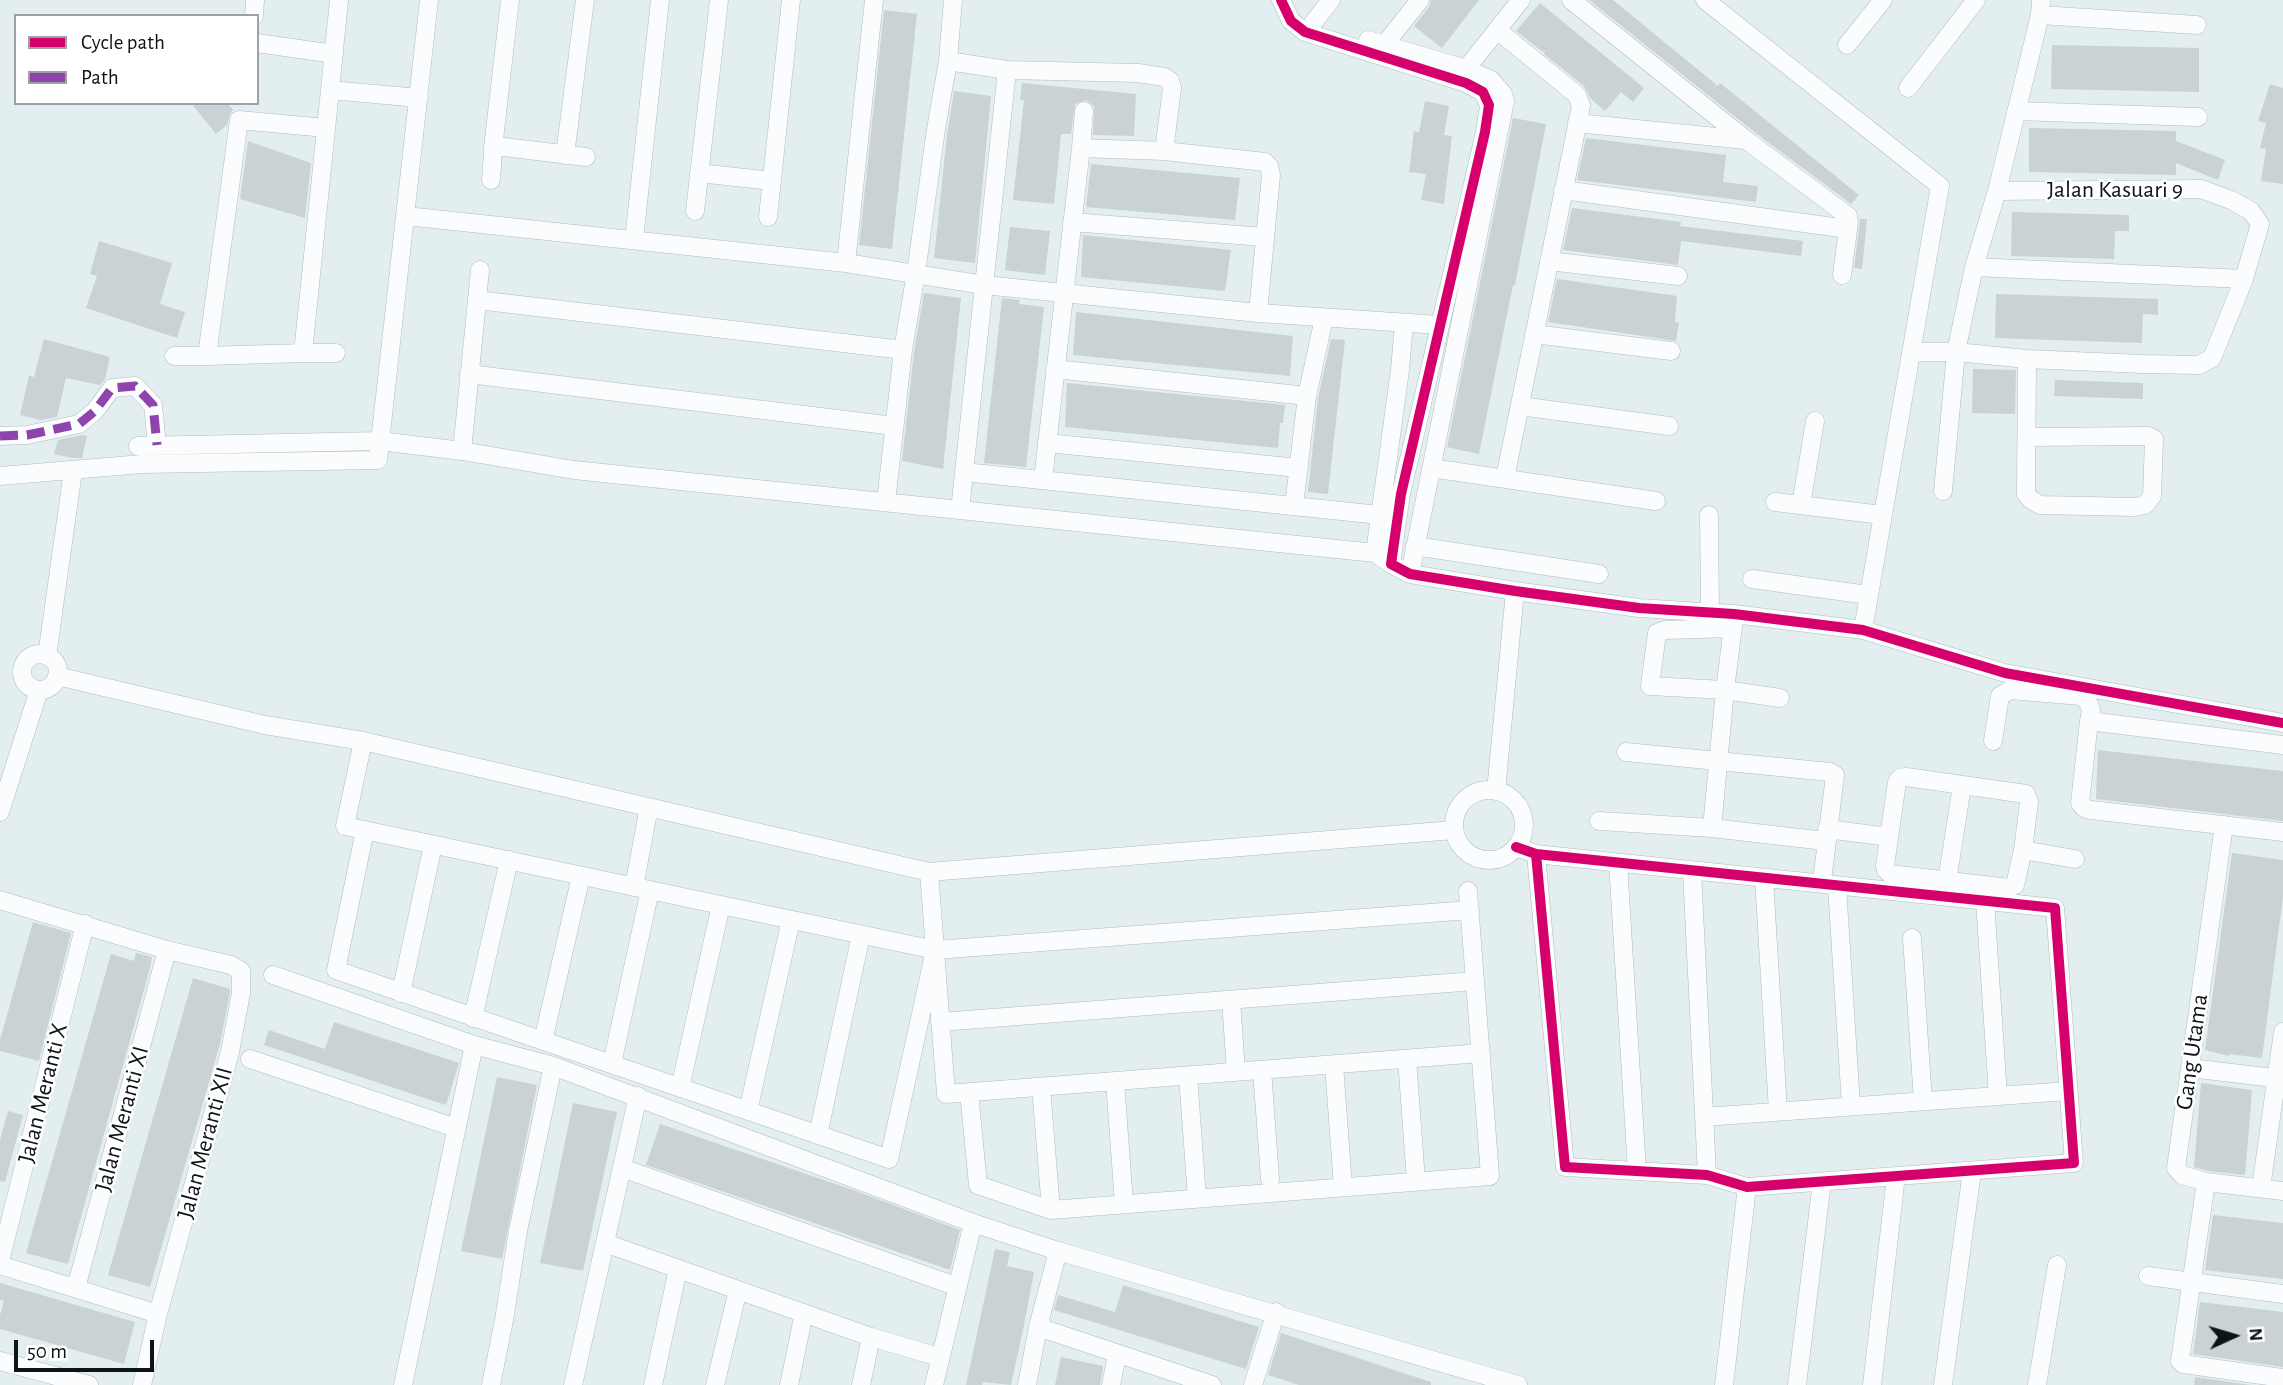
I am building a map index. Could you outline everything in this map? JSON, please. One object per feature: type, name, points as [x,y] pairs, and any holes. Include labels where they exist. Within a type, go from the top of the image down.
[{"type":"street","points":[[303,353],[339,0]]},
{"type":"street","points":[[0,476],[142,464],[378,460],[429,0]]},
{"type":"street","points":[[491,180],[510,0]]},
{"type":"street","points":[[565,155],[585,0]]},
{"type":"street","points":[[634,240],[660,0]]},
{"type":"street","points":[[695,211],[719,0]]},
{"type":"street","points":[[768,217],[791,0]]},
{"type":"street","points":[[846,262],[874,0]]},
{"type":"street","points":[[886,502],[903,350],[948,61],[953,0]]},
{"type":"street","points":[[1281,0],[1291,21],[1305,32],[1466,83],[1487,97],[1489,110],[1485,132],[1401,494],[1391,564]]},
{"type":"street","points":[[1294,0],[1301,15],[1313,23],[1466,69],[1491,80],[1503,94],[1505,101],[1410,574]]},
{"type":"street","points":[[1313,23],[1331,0]]},
{"type":"street","points":[[1384,44],[1420,0]]},
{"type":"street","points":[[1466,69],[1521,0]]},
{"type":"street","points":[[1572,0],[1746,140],[1845,213],[1849,220],[1842,275]]},
{"type":"street","points":[[1705,0],[1939,185],[1941,191],[1863,630]]},
{"type":"street","points":[[1846,45],[1884,0]]},
{"type":"street","points":[[1908,88],[1976,0]]},
{"type":"street","points":[[1943,491],[1956,352],[1974,267],[1997,191],[2040,8],[2197,25]]},
{"type":"street","points":[[1497,30],[1579,97],[1581,106],[1505,478]]},
{"type":"street","points":[[259,43],[334,54]]},
{"type":"street","points":[[948,61],[1007,70],[1164,77],[1170,80],[1171,88],[1164,151]]},
{"type":"street","points":[[960,510],[1007,70]]},
{"type":"street","points":[[330,90],[419,98]]},
{"type":"street","points":[[1043,480],[1084,111]]},
{"type":"street","points":[[2016,111],[2198,117]]},
{"type":"street","points":[[207,356],[239,120],[326,128]]},
{"type":"street","points":[[1577,123],[1746,140]]},
{"type":"street","points":[[493,148],[496,146],[586,157]]},
{"type":"street","points":[[1081,148],[1164,151],[1265,162],[1271,175],[1258,313]]},
{"type":"street","points":[[699,173],[772,181]]},
{"type":"street","name":"Jalan Kasuari 9","points":[[1997,191],[2201,189],[2251,211],[2260,224],[2244,279]]},
{"type":"street","points":[[1563,190],[1848,229]]},
{"type":"street","points":[[406,216],[846,262],[984,285],[1258,313],[1440,325]]},
{"type":"street","points":[[1072,222],[1264,237]]},
{"type":"street","points":[[1549,261],[1678,276]]},
{"type":"street","points":[[1911,352],[1956,352],[2027,359],[2143,364],[2205,364],[2212,358],[2244,279],[1974,267]]},
{"type":"street","points":[[462,451],[480,270]]},
{"type":"street","points":[[477,300],[903,350]]},
{"type":"street","points":[[1294,506],[1307,397],[1324,318]]},
{"type":"street","points":[[1375,553],[1404,323]]},
{"type":"street","points":[[1534,334],[1671,351]]},
{"type":"street","points":[[174,356],[336,353]]},
{"type":"street","points":[[2027,359],[2026,494],[2040,505],[2135,507],[2145,505],[2152,496],[2154,439],[2148,436],[2028,437]]},
{"type":"street","points":[[1055,369],[1307,397]]},
{"type":"street","points":[[469,374],[894,426]]},
{"type":"street","points":[[0,436],[27,435],[79,424],[95,411],[112,388],[135,386],[153,405],[158,445]]},
{"type":"street","points":[[1520,406],[1669,426]]},
{"type":"street","points":[[1801,505],[1815,421]]},
{"type":"street","points":[[138,446],[380,441],[462,451],[574,470],[1375,553],[1410,574],[1639,608],[1710,613],[1734,621]]},
{"type":"street","points":[[1047,443],[1299,468]]},
{"type":"street","points":[[215,462],[227,444]]},
{"type":"street","points":[[1431,468],[1656,501]]},
{"type":"street","points":[[47,656],[73,471]]},
{"type":"street","points":[[964,472],[1380,515]]},
{"type":"street","points":[[1775,502],[1882,515]]},
{"type":"street","points":[[1709,515],[1710,613]]},
{"type":"street","points":[[1415,546],[1599,574]]},
{"type":"street","points":[[1752,579],[1868,594]]},
{"type":"street","points":[[1496,791],[1515,591]]},
{"type":"street","points":[[1712,828],[1734,621]]},
{"type":"street","points":[[1780,698],[1725,690],[1643,686],[1657,633],[1734,621],[1863,630],[2005,673],[2283,723]]},
{"type":"street","points":[[47,656],[56,664],[57,676],[51,686],[38,690],[24,680],[23,667],[30,657],[47,656]]},
{"type":"street","points":[[57,676],[265,725],[363,741],[929,872],[1454,830]]},
{"type":"street","points":[[0,812],[38,690]]},
{"type":"street","points":[[1993,741],[2000,696],[2010,690],[2081,696],[2088,702],[2091,710],[2080,803],[2084,808],[2283,832]]},
{"type":"street","points":[[2089,721],[2283,745]]},
{"type":"street","points":[[363,741],[345,826],[935,950],[1470,910]]},
{"type":"street","points":[[1626,752],[1830,772],[1835,775],[1823,873]]},
{"type":"street","points":[[1900,778],[1962,786],[2028,796],[2023,850],[2014,887],[1887,873],[1885,866],[1889,836],[1897,782],[1900,778]]},
{"type":"street","points":[[1947,881],[1962,786]]},
{"type":"street","points":[[1496,791],[1514,801],[1523,818],[1521,839],[1516,847],[1500,859],[1480,859],[1463,848],[1454,830],[1454,820],[1462,803],[1478,792],[1496,791]]},
{"type":"street","points":[[612,1064],[642,888],[649,807]]},
{"type":"street","points":[[1599,821],[1826,835],[1889,836]]},
{"type":"street","name":"Gang Utama","points":[[2224,825],[2176,1168],[2182,1175],[2206,1181],[2283,1191]]},
{"type":"street","points":[[365,830],[336,970],[889,1159],[935,950]]},
{"type":"street","points":[[401,993],[433,845]]},
{"type":"street","points":[[1516,847],[1536,854],[2055,908],[2074,1163],[1747,1187],[1707,1175],[1564,1167],[1536,854]]},
{"type":"street","points":[[2023,850],[2075,859]]},
{"type":"street","points":[[473,1018],[509,860]]},
{"type":"street","points":[[1618,863],[1637,1171]]},
{"type":"street","points":[[1692,871],[1707,1175]]},
{"type":"street","points":[[929,872],[946,1094],[1480,1053]]},
{"type":"street","points":[[543,1041],[580,876]]},
{"type":"street","points":[[1764,878],[1778,1111]]},
{"type":"street","points":[[1837,886],[1851,1106]]},
{"type":"street","points":[[968,1092],[978,1185],[1051,1209],[1490,1176],[1468,891]]},
{"type":"street","points":[[1984,901],[1998,1096]]},
{"type":"street","points":[[680,1088],[721,905]]},
{"type":"street","points":[[1,906],[85,924],[167,950]]},
{"type":"street","points":[[748,1111],[791,920]]},
{"type":"street","name":"Jalan Meranti X","points":[[0,1263],[85,924]]},
{"type":"street","points":[[818,1135],[861,934]]},
{"type":"street","points":[[1912,938],[1923,1101]]},
{"type":"street","name":"Jalan Meranti XII","points":[[142,1385],[158,1314],[230,1052],[241,993],[241,971],[231,965],[167,950]]},
{"type":"street","name":"Jalan Meranti XI","points":[[76,1288],[167,950]]},
{"type":"street","points":[[273,975],[474,1045],[553,1066],[973,1223],[1058,1251],[1276,1312],[1483,1379],[1518,1385]]},
{"type":"street","points":[[940,1022],[1475,981]]},
{"type":"street","points":[[1231,1000],[1236,1072]]},
{"type":"street","points":[[2261,1188],[2279,1079],[2283,1032]]},
{"type":"street","points":[[403,1385],[474,1045]]},
{"type":"street","points":[[250,1059],[456,1128]]},
{"type":"street","points":[[1407,1059],[1416,1181]]},
{"type":"street","points":[[1334,1065],[1343,1187]]},
{"type":"street","points":[[491,1385],[518,1231],[553,1066]]},
{"type":"street","points":[[2190,1068],[2279,1079]]},
{"type":"street","points":[[1262,1070],[1270,1179]]},
{"type":"street","points":[[1188,1076],[1197,1198]]},
{"type":"street","points":[[1115,1081],[1124,1204]]},
{"type":"street","points":[[1041,1087],[1051,1209]]},
{"type":"street","points":[[1704,1117],[2068,1091]]},
{"type":"street","points":[[573,1385],[638,1096]]},
{"type":"street","points":[[621,1168],[958,1287]]},
{"type":"street","points":[[1943,1385],[1972,1171]]},
{"type":"street","points":[[1872,1385],[1896,1177]]},
{"type":"street","points":[[2206,1181],[2181,1363],[2283,1378]]},
{"type":"street","points":[[1797,1385],[1822,1182]]},
{"type":"street","points":[[1724,1385],[1747,1187]]},
{"type":"street","points":[[934,1385],[973,1223]]},
{"type":"street","points":[[605,1243],[871,1337],[939,1357]]},
{"type":"street","points":[[1027,1385],[1038,1326],[1058,1251]]},
{"type":"street","points":[[0,1263],[158,1314]]},
{"type":"street","points":[[2037,1385],[2057,1265]]},
{"type":"street","points":[[653,1385],[678,1269]]},
{"type":"street","points":[[2148,1276],[2283,1294]]},
{"type":"street","points":[[715,1385],[738,1290]]},
{"type":"street","points":[[1253,1385],[1276,1312]]},
{"type":"street","points":[[789,1385],[804,1313]]},
{"type":"street","points":[[1038,1326],[1208,1384]]},
{"type":"street","points":[[861,1385],[871,1337]]},
{"type":"street","points":[[1111,1385],[1117,1354]]},
{"type":"street","points":[[0,1361],[89,1385]]},
{"type":"building","points":[[1431,0],[1479,0],[1442,48],[1414,26],[1429,7]]},
{"type":"building","points":[[1589,0],[1613,0],[1718,86],[1720,83],[1859,195],[1851,204],[1753,131]]},
{"type":"building","points":[[1540,3],[1644,88],[1633,102],[1621,92],[1605,111],[1591,99],[1584,86],[1544,54],[1545,50],[1543,52],[1516,31]]},
{"type":"building","points":[[884,10],[917,14],[892,249],[859,245]]},
{"type":"building","points":[[2052,45],[2199,48],[2199,92],[2051,89]]},
{"type":"building","points":[[1022,83],[1136,94],[1134,136],[1093,135],[1094,106],[1086,100],[1075,104],[1071,134],[1061,134],[1054,204],[1013,200],[1024,100],[1020,100]]},
{"type":"building","points":[[2270,84],[2283,88],[2283,184],[2261,181],[2266,149],[2260,148],[2266,123],[2258,121]]},
{"type":"building","points":[[954,91],[991,96],[975,263],[934,258]]},
{"type":"building","points":[[1425,101],[1449,106],[1444,135],[1452,136],[1444,204],[1421,200],[1426,174],[1409,172],[1414,131],[1419,132]]},
{"type":"building","points":[[193,105],[229,105],[233,110],[227,125],[216,134]]},
{"type":"building","points":[[1513,118],[1546,124],[1479,454],[1447,447]]},
{"type":"building","points":[[2029,128],[2176,131],[2176,141],[2225,160],[2218,180],[2176,163],[2176,175],[2029,172]]},
{"type":"building","points":[[1586,138],[1726,155],[1723,182],[1758,186],[1756,202],[1577,180]]},
{"type":"building","points":[[248,141],[311,163],[305,218],[240,199]]},
{"type":"building","points":[[1091,164],[1240,178],[1235,220],[1086,207]]},
{"type":"building","points":[[1572,208],[1681,222],[1680,226],[1803,241],[1801,256],[1681,241],[1678,265],[1563,250]]},
{"type":"building","points":[[2012,212],[2129,215],[2129,231],[2115,231],[2114,259],[2011,256]]},
{"type":"building","points":[[1860,219],[1867,219],[1862,269],[1854,268]]},
{"type":"building","points":[[1010,227],[1050,231],[1045,275],[1005,270]]},
{"type":"building","points":[[1083,235],[1231,250],[1225,291],[1081,277]]},
{"type":"building","points":[[99,241],[172,263],[160,304],[185,312],[177,338],[86,308],[97,276],[90,274]]},
{"type":"building","points":[[1557,279],[1677,296],[1675,322],[1679,323],[1676,341],[1548,322]]},
{"type":"building","points":[[924,293],[961,298],[943,469],[902,461],[914,352]]},
{"type":"building","points":[[1996,294],[2158,299],[2158,315],[2143,314],[2142,343],[1995,338]]},
{"type":"building","points":[[1002,298],[1020,300],[1019,304],[1044,307],[1026,467],[984,463]]},
{"type":"building","points":[[1076,312],[1293,336],[1290,376],[1073,355]]},
{"type":"building","points":[[44,339],[110,357],[105,379],[100,385],[66,378],[57,417],[41,420],[20,415],[29,376],[34,377]]},
{"type":"building","points":[[1331,339],[1345,340],[1328,494],[1308,492],[1318,398]]},
{"type":"building","points":[[1973,369],[2016,370],[2015,414],[1972,413]]},
{"type":"building","points":[[2055,380],[2143,383],[2143,399],[2054,396]]},
{"type":"building","points":[[1067,383],[1285,405],[1278,448],[1065,427]]},
{"type":"building","points":[[87,436],[82,458],[54,454],[58,440]]},
{"type":"building","points":[[2098,750],[2283,771],[2283,821],[2096,799]]},
{"type":"building","points":[[2232,853],[2283,860],[2283,897],[2262,1058],[2229,1056],[2205,1050]]},
{"type":"building","points":[[33,922],[71,933],[39,1061],[0,1051],[0,1040]]},
{"type":"building","points":[[136,953],[152,957],[150,968],[68,1264],[26,1253],[111,954],[134,961]]},
{"type":"building","points":[[193,978],[230,989],[230,992],[220,1044],[150,1287],[108,1275]]},
{"type":"building","points":[[334,1022],[459,1063],[446,1105],[264,1045],[269,1030],[325,1049]]},
{"type":"building","points":[[497,1077],[537,1085],[502,1259],[461,1251]]},
{"type":"building","points":[[2201,1083],[2252,1090],[2245,1175],[2194,1167]]},
{"type":"building","points":[[573,1103],[617,1112],[583,1271],[540,1263]]},
{"type":"building","points":[[8,1111],[23,1115],[5,1182],[0,1181],[0,1140]]},
{"type":"building","points":[[660,1124],[856,1191],[960,1230],[950,1270],[646,1165]]},
{"type":"building","points":[[2213,1215],[2283,1223],[2283,1279],[2205,1270]]},
{"type":"building","points":[[995,1249],[1010,1252],[1007,1266],[1034,1272],[1024,1325],[1011,1385],[983,1382],[982,1385],[966,1385]]},
{"type":"building","points":[[0,1283],[135,1322],[124,1364],[0,1329],[4,1301],[0,1300]]},
{"type":"building","points":[[1123,1285],[1259,1327],[1246,1369],[1054,1310],[1058,1295],[1115,1312]]},
{"type":"building","points":[[2200,1302],[2283,1312],[2283,1367],[2193,1354]]},
{"type":"building","points":[[1281,1333],[1431,1382],[1431,1385],[1299,1385],[1268,1375]]},
{"type":"building","points":[[1061,1357],[1103,1366],[1100,1385],[1055,1385]]},
{"type":"building","points":[[2195,1377],[2251,1385],[2194,1385]]},
{"type":"marked path","points":[[0,436],[27,435],[79,424],[95,411],[112,388],[135,386],[153,405],[157,445]]},
{"type":"cycle path","points":[[1281,0],[1291,21],[1305,32],[1466,83],[1483,92],[1489,105],[1401,494],[1391,564],[1410,574],[1515,591],[1639,608],[1734,614],[1863,630],[2005,673],[2283,723]]},
{"type":"cycle path","points":[[1516,847],[1536,854],[1565,1167],[1707,1175],[1747,1187],[2074,1163],[2055,908],[1536,854]]}]
